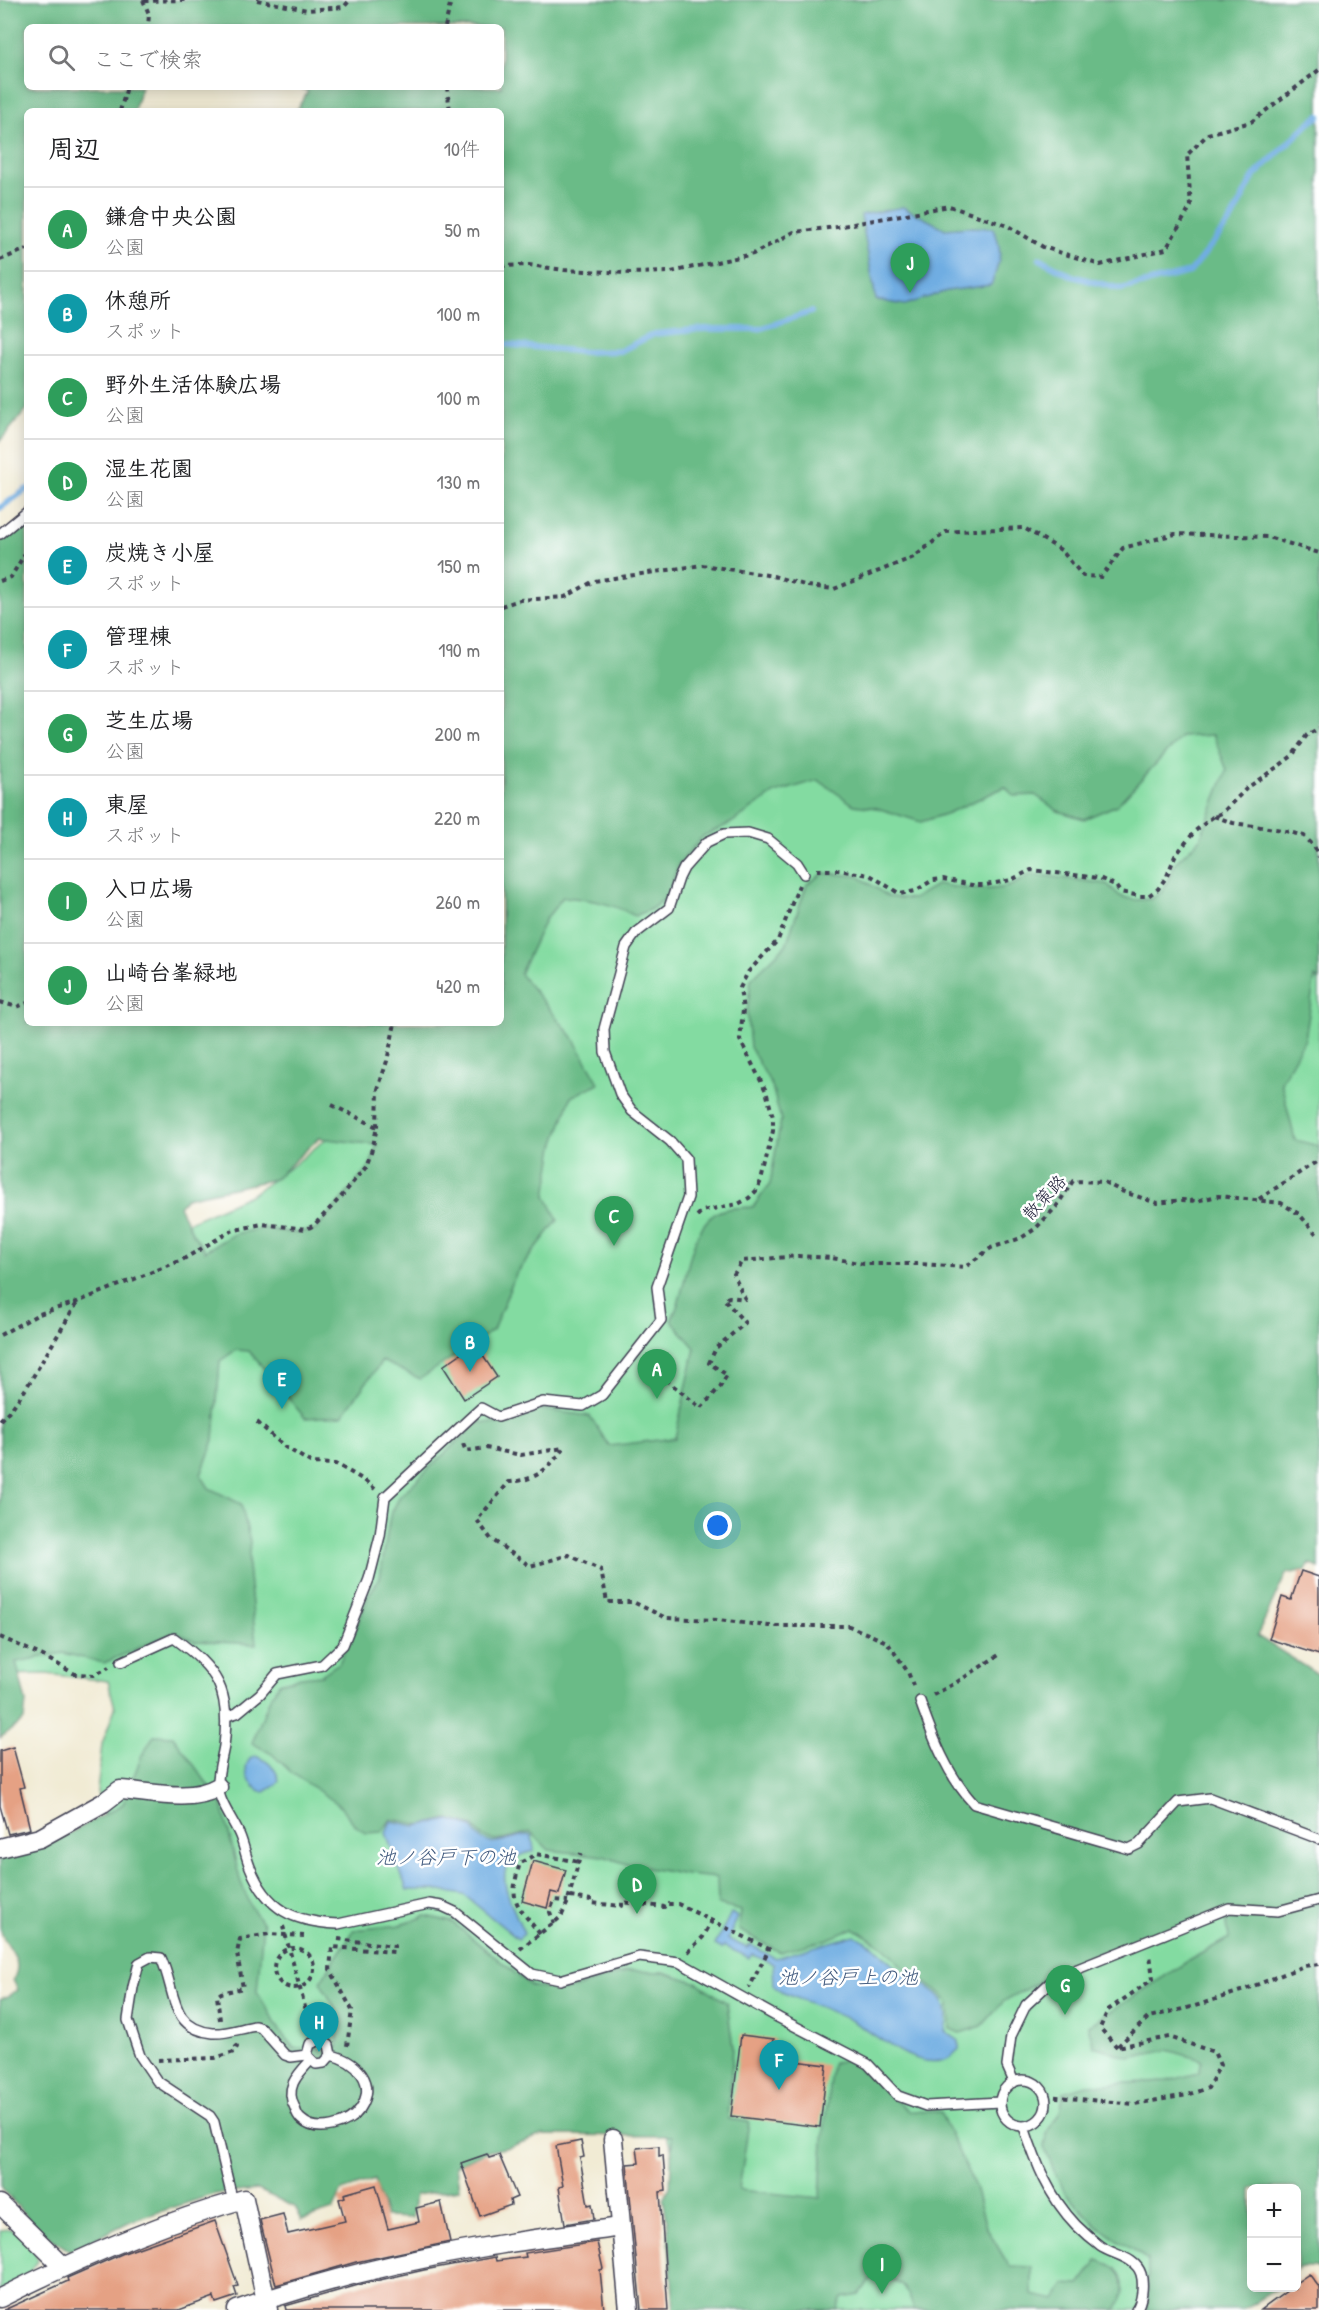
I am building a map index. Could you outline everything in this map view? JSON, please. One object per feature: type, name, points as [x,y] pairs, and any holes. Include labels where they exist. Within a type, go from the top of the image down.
[{"type":"street","points":[[0,1848],[40,1838],[104,1803],[120,1790],[188,1795],[210,1792],[218,1787]]},
{"type":"street","points":[[613,2139],[629,2310]]},
{"type":"street","points":[[0,2298],[63,2266],[167,2223],[244,2199],[267,2305]]},
{"type":"street","points":[[2,2210],[63,2266]]},
{"type":"street","points":[[237,2310],[267,2305],[342,2278],[462,2251],[620,2227]]},
{"type":"lane","points":[[0,534],[24,514]]},
{"type":"lane","points":[[227,1716],[237,1713],[260,1694],[276,1674],[322,1665],[343,1645],[369,1579],[380,1536],[385,1497],[481,1408],[498,1417],[543,1402],[583,1406],[602,1395],[661,1320],[657,1287],[688,1197],[686,1159],[670,1141],[632,1111],[620,1094],[605,1052],[604,1029],[626,947],[636,933],[669,908],[684,868],[707,842],[724,834],[748,833],[768,839],[797,862],[804,874]]},
{"type":"lane","points":[[121,1662],[174,1638],[212,1670],[223,1693],[227,1716],[218,1787],[241,1837],[258,1884],[268,1900],[282,1911],[325,1923],[338,1924],[429,1904],[442,1905],[455,1911],[532,1974],[561,1980],[639,1957],[679,1962],[868,2064],[898,2096],[926,2106],[1000,2102]]},
{"type":"lane","points":[[920,1701],[938,1750],[960,1789],[974,1804],[1129,1849],[1140,1844],[1178,1802],[1210,1798],[1319,1839]]},
{"type":"lane","points":[[1014,2082],[1007,2066],[1011,2036],[1026,2005],[1055,1978],[1229,1908],[1278,1911],[1319,1900]]},
{"type":"lane","points":[[233,2202],[214,2122],[210,2116],[157,2081],[143,2061],[128,2020],[139,1963],[150,1957],[161,1958],[168,1972],[180,2016],[193,2028],[214,2033],[255,2026],[261,2028],[285,2055],[309,2058],[316,2064],[324,2063],[331,2055],[331,2049],[325,2042],[315,2041],[310,2044],[309,2058],[290,2092],[292,2103],[302,2121],[319,2127],[345,2121],[360,2109],[366,2083],[361,2071],[346,2059],[331,2055]]},
{"type":"lane","points":[[1021,2080],[1036,2084],[1046,2096],[1046,2111],[1042,2117],[1038,2122],[1024,2127],[1010,2122],[1001,2110],[1000,2102],[1004,2090],[1014,2082],[1021,2080]]},
{"type":"lane","points":[[1024,2127],[1036,2163],[1049,2188],[1076,2225],[1101,2247],[1131,2261],[1141,2274],[1142,2292],[1136,2310]]},
{"type":"path","points":[[148,24],[149,14],[143,0],[185,0]]},
{"type":"path","points":[[257,0],[307,10],[344,7],[350,0]]},
{"type":"path","points":[[446,24],[450,0]]},
{"type":"path","points":[[504,266],[529,265],[596,272],[671,272],[753,254],[794,232],[837,227],[949,206],[1008,226],[1043,247],[1100,265],[1166,249],[1191,206],[1187,155],[1208,134],[1251,122],[1319,70]]},
{"type":"path","points":[[121,108],[126,90]]},
{"type":"path","points":[[447,90],[450,108]]},
{"type":"path","points":[[0,260],[24,250]]},
{"type":"path","points":[[504,605],[520,600],[565,597],[594,581],[702,565],[773,576],[808,586],[834,589],[915,557],[946,532],[1024,528],[1061,550],[1083,576],[1101,577],[1123,548],[1175,534],[1268,537],[1319,553]]},
{"type":"path","points":[[0,581],[11,577],[24,555]]},
{"type":"path","points":[[697,1216],[702,1211],[738,1204],[749,1198],[761,1181],[773,1131],[773,1117],[766,1091],[740,1040],[743,1010],[740,988],[748,972],[778,940],[804,874],[823,869],[870,875],[900,894],[915,891],[933,880],[943,879],[972,885],[986,885],[1011,880],[1031,870],[1099,878],[1115,885],[1120,892],[1148,896],[1158,889],[1167,876],[1175,856],[1195,831],[1214,816],[1222,813],[1247,788],[1286,760],[1307,735],[1319,728]]},
{"type":"path","points":[[1214,816],[1233,823],[1282,830],[1304,836],[1314,846],[1319,857]]},
{"type":"path","points":[[0,1002],[16,1007],[24,1004]]},
{"type":"path","points":[[0,1335],[39,1314],[77,1302],[182,1260],[231,1231],[271,1224],[307,1229],[314,1225],[366,1166],[377,1126],[378,1089],[394,1026]]},
{"type":"path","points":[[332,1105],[377,1126]]},
{"type":"path","points":[[1258,1199],[1319,1160]]},
{"type":"path","name":"散策路","points":[[634,1355],[701,1408],[720,1387],[727,1375],[709,1363],[716,1348],[745,1323],[724,1299],[729,1297],[745,1299],[734,1274],[742,1261],[798,1256],[832,1258],[864,1264],[896,1263],[964,1267],[991,1248],[1021,1238],[1035,1229],[1056,1207],[1068,1185],[1077,1180],[1104,1182],[1157,1203],[1196,1201],[1218,1196],[1258,1199]]},
{"type":"path","points":[[1258,1199],[1281,1203],[1299,1214],[1319,1237]]},
{"type":"path","points":[[0,1420],[25,1390],[77,1302]]},
{"type":"path","points":[[257,1422],[285,1447],[312,1462],[336,1464],[364,1479],[385,1497]]},
{"type":"path","points":[[458,1429],[466,1451],[486,1448],[521,1455],[564,1448],[542,1472],[527,1481],[509,1482],[477,1520],[491,1539],[530,1566],[569,1555],[601,1570],[607,1602],[633,1602],[666,1618],[717,1620],[769,1626],[849,1626],[887,1642],[908,1672],[920,1701],[954,1684],[1002,1653]]},
{"type":"path","points":[[0,1637],[43,1656],[75,1674],[94,1675],[121,1662]]},
{"type":"path","points":[[510,1956],[561,1917],[569,1899],[581,1853]]},
{"type":"path","points":[[540,1934],[517,1905],[514,1897],[513,1886],[520,1863],[536,1854],[579,1862]]},
{"type":"path","points":[[554,1924],[550,1912],[557,1898],[591,1900],[591,1903],[622,1906],[622,1902],[664,1907],[665,1904],[678,1904],[769,1949],[743,1998]]},
{"type":"path","points":[[282,1911],[288,1950],[315,2041]]},
{"type":"path","points":[[679,1962],[703,1937],[712,1921]]},
{"type":"path","points":[[219,2015],[217,1996],[243,1988],[237,1953],[240,1939],[269,1934],[306,1936]]},
{"type":"path","points":[[327,1938],[394,1946],[394,1952],[332,1947],[330,1969],[352,2010],[346,2059]]},
{"type":"path","points":[[1117,2047],[1100,2028],[1108,2010],[1153,1979],[1149,1942]]},
{"type":"path","points":[[288,1950],[304,1951],[310,1956],[313,1964],[313,1974],[309,1981],[299,1987],[288,1987],[276,1976],[275,1964],[279,1956],[288,1950]]},
{"type":"path","points":[[1117,2047],[1149,2017],[1207,2002],[1304,1966],[1319,1964]]},
{"type":"path","points":[[143,2061],[226,2056],[234,2052],[237,2047],[225,2038],[222,2032]]},
{"type":"path","points":[[1046,2096],[1135,2104],[1187,2095],[1208,2088],[1220,2065],[1214,2052],[1168,2037],[1117,2047]]},
{"type":"green space","points":[[0,0],[1319,0],[1319,981],[1315,977],[1305,1039],[1281,1082],[1295,1140],[1319,1146],[1319,1568],[1310,1564],[1306,1570],[1286,1574],[1257,1636],[1319,1675],[1319,2267],[1301,2267],[1301,2184],[1247,2184],[1247,2292],[1271,2292],[1242,2310],[1148,2310],[1148,2260],[1098,2227],[1066,2194],[1044,2147],[1047,2132],[1060,2112],[1064,2092],[1087,2085],[1167,2081],[1199,2073],[1202,2060],[1168,2050],[1130,2058],[1094,2046],[1088,2026],[1188,1961],[1229,1938],[1226,1919],[1082,1958],[1004,2001],[982,2026],[960,2033],[950,2029],[949,2002],[937,1990],[900,1965],[885,1948],[854,1928],[828,1939],[780,1952],[739,1930],[741,1911],[718,1905],[717,1878],[630,1865],[603,1856],[549,1850],[531,1832],[507,1839],[491,1840],[485,1838],[474,1826],[448,1819],[423,1825],[391,1819],[382,1832],[366,1833],[355,1825],[338,1804],[292,1773],[272,1754],[252,1743],[270,1698],[279,1683],[321,1675],[339,1663],[369,1594],[380,1578],[390,1516],[400,1496],[478,1422],[500,1424],[512,1422],[537,1409],[590,1416],[609,1446],[675,1438],[695,1348],[671,1320],[677,1307],[694,1245],[709,1219],[720,1211],[753,1207],[770,1184],[781,1120],[772,1086],[750,1047],[747,1013],[751,979],[786,945],[807,884],[824,873],[858,876],[889,897],[913,899],[938,884],[992,889],[1013,885],[1031,874],[1107,884],[1120,896],[1134,900],[1151,899],[1163,891],[1176,862],[1200,839],[1227,770],[1213,735],[1181,737],[1117,805],[1084,819],[1058,811],[1035,795],[1014,796],[1005,787],[948,813],[921,822],[877,808],[854,805],[818,780],[775,793],[731,823],[703,836],[679,864],[667,897],[651,909],[635,916],[600,902],[563,897],[545,920],[520,974],[572,1036],[599,1083],[571,1097],[554,1146],[546,1196],[558,1220],[516,1274],[493,1330],[420,1379],[382,1361],[342,1416],[305,1418],[249,1351],[236,1350],[220,1361],[214,1440],[201,1475],[209,1488],[241,1504],[250,1541],[248,1566],[256,1644],[195,1641],[175,1632],[104,1663],[63,1653],[16,1662],[26,1702],[24,1720],[0,1738],[0,541],[24,521],[24,1026],[504,1026],[504,108],[298,108],[308,91],[306,90],[504,90],[504,24],[24,24],[24,90],[140,90],[135,108],[24,108],[24,413],[0,441]],"holes":[[[319,1138],[377,1145],[370,1166],[316,1230],[292,1233],[264,1228],[234,1234],[205,1251],[193,1234],[179,1206],[186,1198],[275,1179]]]},
{"type":"green space","points":[[1319,542],[1319,1269],[1245,1647],[1319,1693],[1319,2269],[1306,2264],[1301,2226],[1301,2184],[1247,2184],[1247,2196],[1179,2310],[789,2310],[678,2164],[661,2124],[643,2108],[372,2155],[104,1818],[97,1792],[102,1744],[115,1708],[108,1681],[46,1674],[0,1675],[187,1223],[252,1194],[295,1164],[333,1133],[496,1026],[504,1026],[504,588]]},
{"type":"green space","points":[[154,1735],[173,1736],[222,1804],[240,1880],[250,1905],[263,1924],[257,1992],[282,2034],[294,2048],[338,2048],[337,2011],[320,1982],[354,1930],[401,1925],[426,1916],[452,1922],[531,1986],[565,1991],[628,1971],[664,1972],[698,1983],[727,2003],[733,2048],[728,2119],[749,2122],[739,2190],[820,2198],[823,2139],[832,2063],[848,2059],[908,2111],[940,2112],[975,2187],[986,2227],[1009,2266],[1032,2267],[1032,2295],[1056,2300],[1065,2284],[1079,2285],[1098,2260],[1110,2265],[1120,2275],[1123,2293],[1119,2305],[1115,2310],[914,2310],[905,2288],[900,2284],[889,2279],[872,2278],[859,2295],[842,2298],[837,2310],[674,2310],[668,2227],[663,2198],[670,2187],[672,2136],[542,2135],[509,2147],[486,2152],[456,2165],[459,2189],[415,2195],[412,2218],[386,2217],[374,2180],[342,2191],[333,2210],[302,2220],[295,2207],[258,2190],[215,2194],[131,2221],[70,2251],[38,2230],[0,2186],[0,2000],[18,1990],[13,1980],[17,1965],[15,1958],[0,1928],[0,1857],[72,1832],[123,1804],[142,1755]]},
{"type":"green space","points":[[11,2229],[28,2242],[38,2261],[27,2276],[0,2292],[0,2230]]},
{"type":"water","points":[[903,207],[945,229],[993,228],[999,243],[1000,256],[991,285],[947,291],[905,305],[876,300],[861,215]]},
{"type":"water","points":[[255,1756],[270,1765],[279,1780],[276,1785],[265,1792],[250,1782],[246,1770],[247,1764]]},
{"type":"water","name":"池ノ谷戸下の池","points":[[450,1820],[472,1827],[484,1841],[499,1842],[532,1835],[534,1851],[512,1860],[505,1875],[508,1896],[524,1934],[518,1939],[464,1895],[435,1890],[407,1890],[386,1833],[391,1821],[415,1826]]},
{"type":"water","name":"池ノ谷戸上の池","points":[[731,1913],[738,1917],[728,1939],[747,1948],[750,1945],[775,1958],[855,1935],[878,1950],[896,1968],[935,1991],[945,2006],[947,2017],[945,2031],[959,2041],[959,2049],[949,2058],[924,2061],[897,2050],[850,2020],[781,1992],[774,1986],[773,1964],[752,1954],[750,1958],[724,1946],[722,1949],[715,1945]]},
{"type":"building","points":[[475,1344],[497,1377],[464,1399],[443,1366]]},
{"type":"building","points":[[1301,1571],[1319,1577],[1319,1655],[1269,1639],[1282,1597],[1291,1600]]},
{"type":"building","points":[[13,1747],[24,1787],[20,1788],[30,1829],[8,1834],[0,1806],[0,1751]]},
{"type":"building","points":[[533,1861],[566,1870],[559,1894],[551,1892],[547,1908],[522,1901]]},
{"type":"building","points":[[741,2035],[774,2039],[771,2058],[827,2065],[820,2127],[731,2116]]},
{"type":"building","points":[[581,2141],[584,2157],[580,2158],[588,2205],[592,2204],[594,2219],[565,2224],[559,2187],[563,2186],[556,2146]]},
{"type":"building","points":[[659,2146],[659,2156],[663,2155],[666,2191],[660,2192],[668,2310],[641,2310],[627,2164],[639,2163],[637,2148]]},
{"type":"building","points":[[487,2154],[489,2158],[499,2155],[517,2197],[510,2200],[511,2205],[480,2216],[461,2163]]},
{"type":"building","points":[[376,2185],[388,2229],[419,2222],[416,2208],[441,2202],[450,2242],[356,2262],[276,2285],[260,2220],[283,2214],[288,2234],[345,2221],[339,2199],[345,2197],[344,2194]]},
{"type":"building","points":[[215,2221],[238,2286],[234,2287],[237,2296],[216,2303],[214,2297],[179,2310],[4,2310],[68,2281],[67,2278],[124,2253]]},
{"type":"building","points":[[597,2242],[603,2269],[600,2270],[604,2310],[286,2310],[285,2306],[362,2284],[424,2270],[495,2257],[496,2261],[526,2257],[525,2253]]},
{"type":"building","points":[[1309,2274],[1319,2287],[1319,2310],[1261,2310],[1286,2292],[1301,2292],[1301,2280]]},
{"type":"waterway","points":[[1040,259],[1072,276],[1121,289],[1190,272],[1231,220],[1254,176],[1319,116]]},
{"type":"waterway","points":[[504,344],[585,352],[620,351],[654,334],[703,329],[759,329],[811,312]]},
{"type":"waterway","points":[[0,508],[24,491]]},
{"type":"place","name":"山崎台峯緑地","points":[[910,293]]},
{"type":"place","name":"野外生活体験広場","points":[[614,1246]]},
{"type":"place","name":"休憩所","points":[[470,1372]]},
{"type":"place","name":"鎌倉中央公園","points":[[657,1399]]},
{"type":"place","name":"炭焼き小屋","points":[[282,1409]]},
{"type":"place","name":"湿生花園","points":[[637,1914]]},
{"type":"place","name":"芝生広場","points":[[1065,2015]]},
{"type":"place","name":"東屋","points":[[319,2052]]},
{"type":"place","name":"管理棟","points":[[779,2090]]},
{"type":"place","name":"入口広場","points":[[882,2294]]}]
